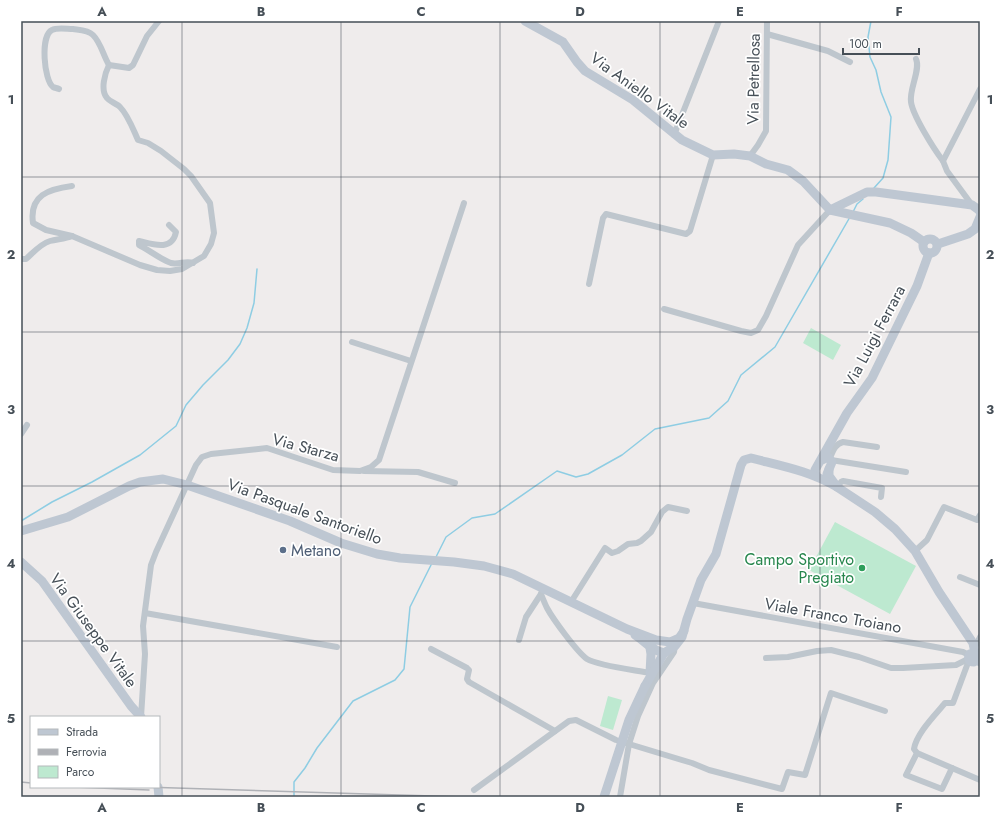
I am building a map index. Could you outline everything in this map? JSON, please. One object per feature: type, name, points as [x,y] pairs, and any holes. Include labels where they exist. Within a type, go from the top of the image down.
[{"type":"street","points":[[109,65],[129,68],[133,65],[147,36],[159,21]]},
{"type":"street","name":"Via Aniello Vitale","points":[[525,21],[563,42],[585,71],[633,100],[674,135],[713,155],[734,154],[750,156]]},
{"type":"street","points":[[674,135],[719,21]]},
{"type":"street","name":"Via Petrellosa","points":[[750,156],[766,131],[767,21]]},
{"type":"street","points":[[59,89],[53,87],[50,82],[45,59],[45,39],[47,34],[52,29],[74,29],[87,31],[92,34],[97,40],[109,65]]},
{"type":"street","points":[[767,34],[828,51],[850,62]]},
{"type":"street","points":[[916,59],[917,66],[912,86],[911,104],[943,161],[947,171],[972,205],[980,212]]},
{"type":"street","points":[[72,186],[60,187],[39,196],[35,202],[32,216],[33,223],[46,230],[72,236],[140,265],[157,270],[170,271],[182,269],[204,256],[211,244],[214,233],[210,203],[191,176],[184,169],[161,151],[148,143],[138,140],[133,128],[120,107],[106,97],[103,86],[106,71],[109,65]]},
{"type":"street","points":[[943,161],[980,89]]},
{"type":"street","points":[[589,284],[603,218],[606,214],[686,234],[690,231],[713,155]]},
{"type":"street","points":[[750,156],[766,164],[782,168],[795,174],[836,210],[890,222],[911,233],[924,242],[924,250],[929,254]]},
{"type":"street","points":[[664,309],[752,333],[758,330],[766,316],[798,245],[836,210],[867,192],[972,205]]},
{"type":"street","name":"Via Starza","points":[[141,716],[145,654],[143,626],[151,565],[196,465],[202,457],[210,454],[267,448],[333,470],[360,470],[371,467],[379,460],[464,203]]},
{"type":"street","name":"Via Luigi Ferrara","points":[[826,464],[847,414],[872,378],[917,286],[929,254],[934,252],[938,244],[978,231],[980,217]]},
{"type":"street","points":[[169,226],[176,232],[175,237],[169,243],[159,246],[139,241],[140,245],[170,263],[194,263]]},
{"type":"street","points":[[21,260],[26,260],[37,248],[48,242],[66,239],[72,236]]},
{"type":"street","name":"Via Luigi Ferrara","points":[[924,242],[927,239],[930,239],[938,244]]},
{"type":"street","points":[[352,342],[411,361]]},
{"type":"street","points":[[21,434],[27,425]]},
{"type":"street","points":[[877,447],[843,442],[839,443],[835,447],[826,464],[829,476],[837,487],[875,512],[895,529],[916,551],[939,592],[968,638],[974,658]]},
{"type":"street","points":[[620,797],[629,744],[638,716],[672,644],[684,631],[701,580],[716,554],[741,465],[744,460],[752,458],[801,471],[826,464],[906,472]]},
{"type":"street","points":[[360,470],[418,472],[455,483]]},
{"type":"street","name":"Via Pasquale Santoriello","points":[[21,532],[79,513],[129,486],[140,482],[164,479],[187,485],[290,521],[356,548],[377,554],[400,558],[465,563],[499,569],[513,574],[542,591],[571,602],[626,629]]},
{"type":"street","points":[[837,487],[843,481],[882,488],[881,497]]},
{"type":"street","points":[[571,602],[605,548],[612,553],[628,544],[641,541],[651,532],[662,512],[668,507],[687,511]]},
{"type":"street","points":[[916,551],[927,540],[944,507],[977,520],[980,515]]},
{"type":"street","name":"Via Giuseppe Vitale","points":[[21,562],[42,581],[131,706],[140,716]]},
{"type":"street","points":[[960,577],[980,585]]},
{"type":"street","points":[[519,640],[526,617],[542,591]]},
{"type":"street","points":[[542,591],[547,609],[588,660],[650,674]]},
{"type":"street","name":"Viale Franco Troiano","points":[[693,603],[963,652],[974,658]]},
{"type":"street","points":[[145,613],[336,647]]},
{"type":"street","points":[[626,629],[672,644]]},
{"type":"street","points":[[604,797],[629,720],[650,674],[652,654],[650,648],[643,640],[626,629]]},
{"type":"street","points":[[980,637],[974,658],[965,670],[953,703],[945,703],[933,716],[915,743],[914,749],[917,753],[980,780]]},
{"type":"street","points":[[650,648],[656,640]]},
{"type":"street","points":[[656,640],[667,656]]},
{"type":"street","points":[[650,648],[667,656]]},
{"type":"street","points":[[431,649],[467,668],[469,670],[467,679],[469,682],[555,730]]},
{"type":"street","points":[[766,658],[788,657],[830,650],[859,657],[891,668],[904,668],[956,665],[974,658]]},
{"type":"street","points":[[650,674],[667,656]]},
{"type":"street","points":[[474,790],[555,730],[569,721],[576,720],[610,737],[629,744],[692,763],[708,770],[782,789],[788,772],[805,775],[831,693],[885,711]]},
{"type":"street","points":[[917,753],[906,775],[942,789],[952,768]]},
{"type":"green space","points":[[811,328],[841,345],[833,360],[803,343]]},
{"type":"green space","name":"Campo Sportivo Pregiato","points":[[835,522],[916,566],[890,614],[809,570]]},
{"type":"green space","points":[[608,696],[622,700],[613,730],[600,726]]},
{"type":"waterway","points":[[871,21],[868,37],[870,57],[876,70],[881,92],[891,117],[888,160],[883,178],[874,188]]},
{"type":"waterway","points":[[853,212],[857,204],[863,199]]},
{"type":"waterway","points":[[436,557],[446,537],[472,518],[495,514],[557,471],[576,477],[588,474],[622,455],[655,429],[709,418],[728,401],[741,375],[775,347],[850,217]]},
{"type":"waterway","points":[[21,521],[52,502],[92,482],[140,455],[176,426],[186,405],[203,385],[228,360],[240,344],[247,328],[254,303],[257,269]]},
{"type":"waterway","points":[[294,797],[294,782],[305,768],[317,748],[353,701],[395,680],[404,669],[410,607],[432,563]]},
{"type":"railway","points":[[21,782],[30,783]]},
{"type":"railway","points":[[160,787],[465,797]]},
{"type":"railway","points":[[98,788],[149,790]]},
{"type":"place","name":"Metano","points":[[283,550]]},
{"type":"place","name":"Campo Sportivo Pregiato","points":[[862,568]]}]
